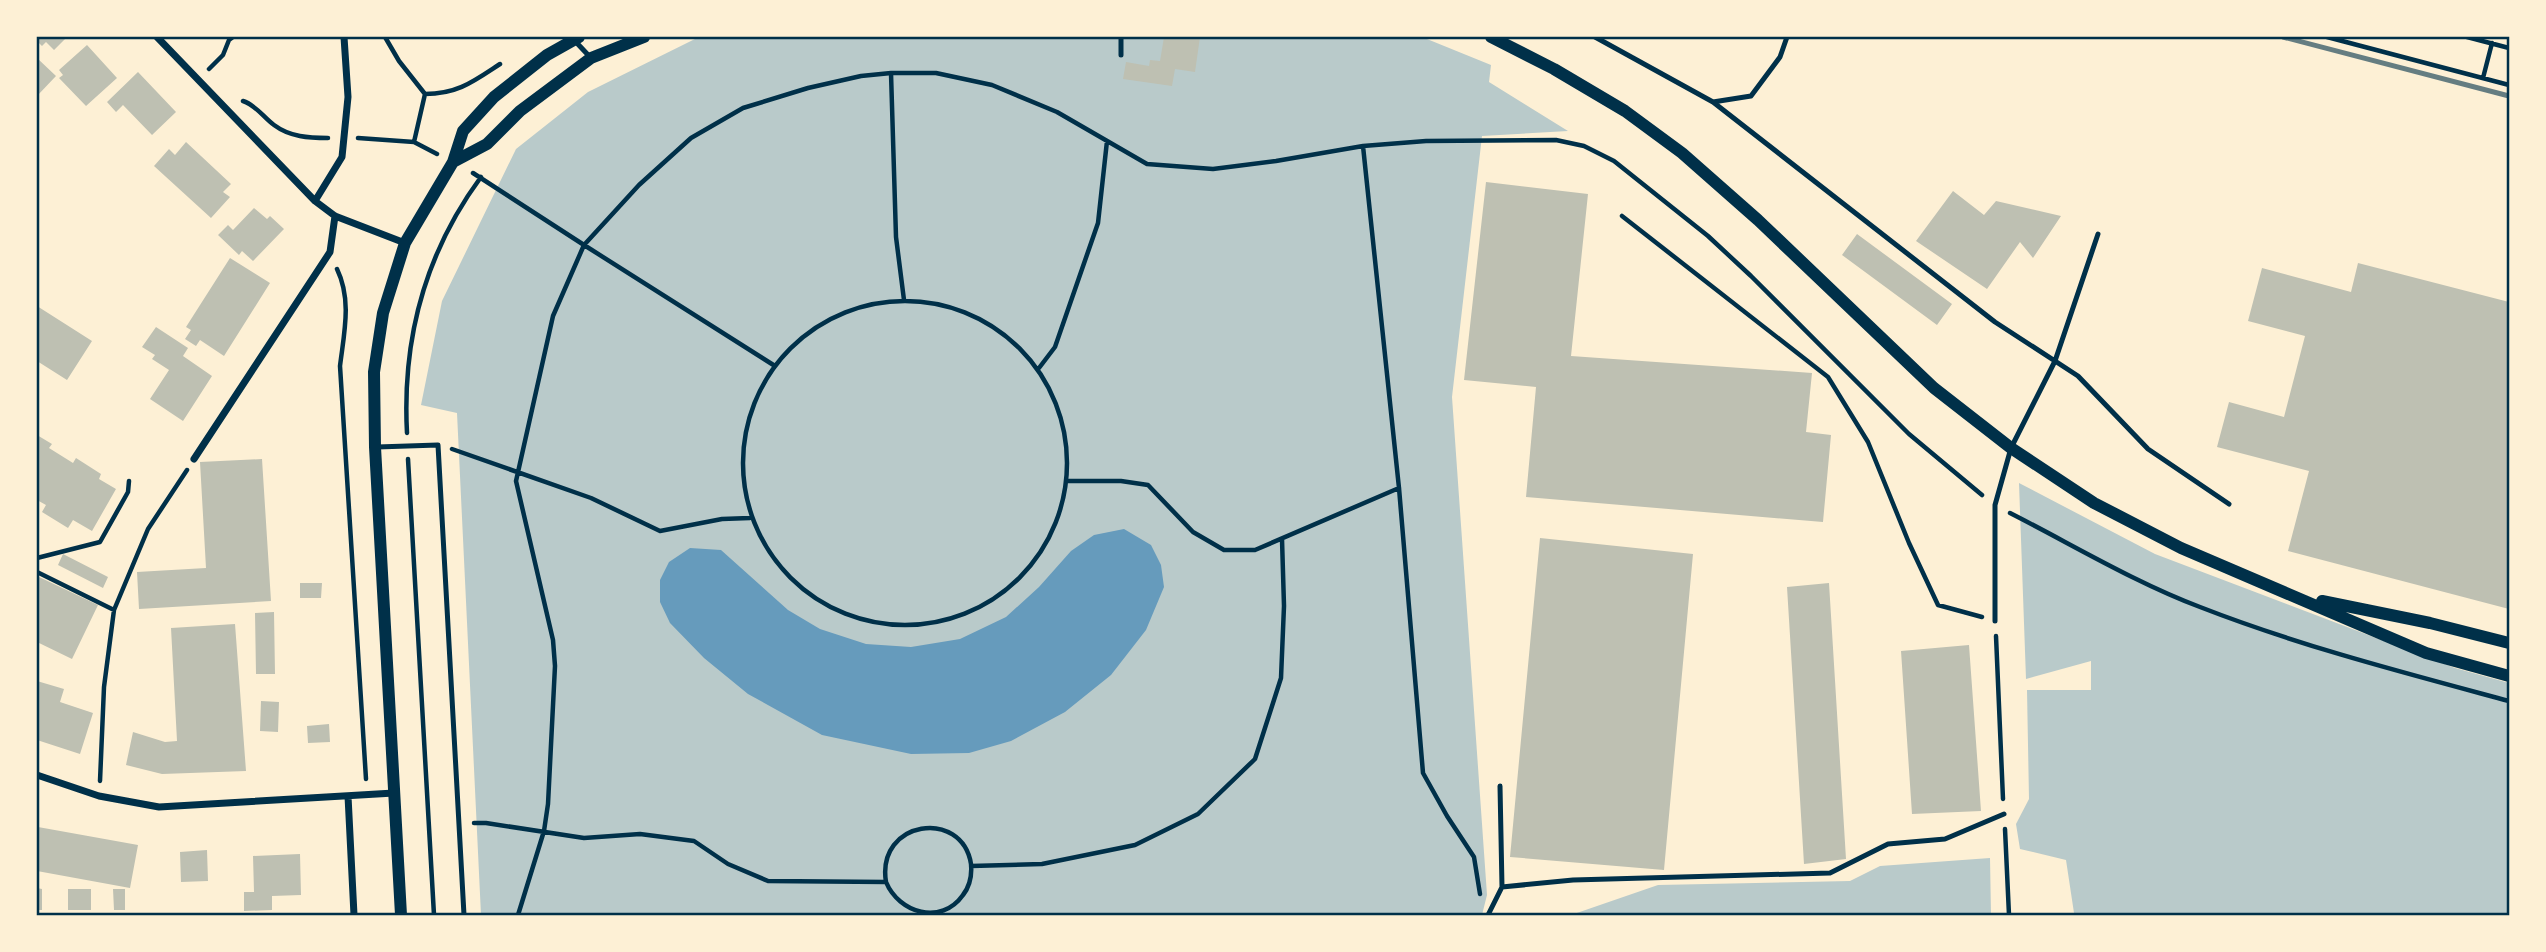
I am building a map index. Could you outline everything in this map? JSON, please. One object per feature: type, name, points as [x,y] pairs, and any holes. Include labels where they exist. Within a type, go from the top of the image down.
[{"type":"street","points":[[157,37],[315,201],[335,216],[405,243]]},
{"type":"street","points":[[315,201],[342,157],[348,97],[344,37]]},
{"type":"street","points":[[453,162],[487,144],[520,111],[591,58],[643,37]]},
{"type":"street","points":[[1491,37],[1554,69],[1625,111],[1682,153],[1758,220],[1934,388],[2011,448],[2094,503],[2181,548],[2426,653],[2509,676]]},
{"type":"street","points":[[401,915],[375,447],[374,372],[381,325],[405,243],[453,162],[463,131],[494,97],[547,55],[574,38]]},
{"type":"street","points":[[194,459],[330,252],[335,216]]},
{"type":"street","points":[[2298,597],[2430,623],[2509,643]]},
{"type":"street","points":[[37,775],[99,796],[159,807],[394,793]]},
{"type":"street","points":[[348,796],[354,915]]},
{"type":"lane","points":[[1121,37],[1121,55]]},
{"type":"lane","points":[[1595,37],[1713,102],[1995,322],[2078,376],[2148,449],[2229,504]]},
{"type":"lane","points":[[1713,102],[1751,96],[1780,57],[1787,37]]},
{"type":"lane","points":[[574,38],[591,58]]},
{"type":"lane","points":[[1995,621],[1994,505],[2011,448],[2055,361],[2098,234]]},
{"type":"lane","points":[[375,447],[438,445],[464,915]]},
{"type":"lane","points":[[1488,915],[1502,887],[1500,786]]},
{"type":"lane","points":[[1502,887],[1573,880],[1830,873],[1888,845],[1944,839],[2004,814]]},
{"type":"path","points":[[198,79],[223,55],[233,37]]},
{"type":"path","points":[[385,37],[399,61],[425,94]]},
{"type":"path","points":[[2327,37],[2509,85]]},
{"type":"path","points":[[2467,37],[2509,48]]},
{"type":"path","points":[[2483,78],[2492,43]]},
{"type":"path","points":[[425,94],[445,94],[465,87],[508,59]]},
{"type":"path","points":[[891,73],[896,237],[904,300]]},
{"type":"path","points":[[518,915],[544,831],[548,804],[555,666],[553,640],[516,481],[553,316],[583,245],[639,185],[691,138],[743,108],[808,88],[861,76],[936,73],[992,85],[1057,112],[1147,164],[1213,169],[1276,162],[1363,146],[1426,141],[1556,140],[1584,146],[1614,160],[1708,236],[1909,434],[1994,505],[2132,578],[2199,607],[2327,649],[2509,701]]},
{"type":"path","points":[[209,90],[250,103],[276,127],[304,138],[344,137],[414,142],[453,162]]},
{"type":"path","points":[[414,142],[425,94]]},
{"type":"path","points":[[1039,368],[1055,346],[1098,223],[1107,141]]},
{"type":"path","points":[[1363,146],[1399,488],[1423,773],[1474,857],[1481,904]]},
{"type":"path","points":[[434,915],[405,396],[416,311],[444,238],[481,177],[775,366]]},
{"type":"path","points":[[1622,216],[1828,377],[1868,442],[1909,543],[1938,605],[1995,621],[2009,915]]},
{"type":"path","points":[[330,252],[343,281],[347,314],[340,366],[367,794]]},
{"type":"path","points":[[904,300],[943,304],[980,317],[1012,339],[1039,368],[1058,403],[1068,441],[1068,481],[1059,519],[1041,554],[1015,583],[983,606],[946,620],[907,625],[868,620],[831,607],[798,586],[766,550],[750,518],[744,457],[748,425],[758,394],[775,366],[800,339],[832,318],[867,305],[904,300]]},
{"type":"path","points":[[463,452],[591,498],[660,531],[722,519],[750,518]]},
{"type":"path","points":[[99,796],[104,687],[114,610],[148,529],[194,459]]},
{"type":"path","points":[[37,558],[100,542],[128,492],[129,481]]},
{"type":"path","points":[[1068,481],[1121,481],[1148,485],[1193,532],[1224,550],[1255,550],[1399,488]]},
{"type":"path","points":[[971,866],[1042,864],[1135,845],[1198,814],[1255,760],[1281,678],[1284,606],[1282,539]]},
{"type":"path","points":[[37,572],[114,610]]},
{"type":"path","points":[[486,823],[584,838],[640,834],[694,841],[728,864],[768,881],[886,882]]},
{"type":"path","points":[[919,828],[946,831],[957,838],[966,850],[971,866],[968,887],[955,904],[945,910],[925,914],[913,911],[894,897],[886,882],[885,864],[890,850],[905,834],[919,828]]},
{"type":"shaded area","points":[[699,37],[1422,37],[1491,65],[1489,82],[1568,131],[1482,136],[1452,397],[1487,895],[1482,915],[481,915],[457,413],[421,405],[442,301],[516,149],[588,92]]},
{"type":"shaded area","points":[[2019,483],[2155,554],[2455,668],[2509,683],[2509,915],[2068,915],[2074,913],[2066,860],[2020,849],[2016,824],[2029,799],[2027,690],[2091,690],[2091,661],[2026,679]]},
{"type":"shaded area","points":[[1990,858],[1991,915],[1571,915],[1658,885],[1850,881],[1880,866]]},
{"type":"water","points":[[1124,529],[1151,545],[1161,565],[1164,587],[1146,630],[1111,675],[1065,712],[1011,741],[969,753],[911,754],[822,735],[748,694],[704,658],[670,623],[660,602],[660,580],[669,562],[690,548],[721,550],[788,610],[820,629],[866,644],[911,647],[960,639],[1006,617],[1039,587],[1071,551],[1094,535]]},
{"type":"building","points":[[37,37],[67,37],[54,50],[46,42],[42,46]]},
{"type":"building","points":[[1164,37],[1200,37],[1195,72],[1175,69],[1172,86],[1123,79],[1126,62],[1149,66],[1150,60],[1160,61]]},
{"type":"building","points":[[87,45],[117,78],[86,106],[59,78],[63,75],[59,70]]},
{"type":"building","points":[[37,58],[56,76],[37,96]]},
{"type":"building","points":[[138,72],[176,112],[152,135],[123,105],[116,112],[107,102]]},
{"type":"building","points":[[186,142],[231,184],[223,192],[230,197],[211,218],[154,166],[169,149],[175,155]]},
{"type":"building","points":[[1486,182],[1588,194],[1571,356],[1812,373],[1806,432],[1831,435],[1823,522],[1526,497],[1536,387],[1464,380]]},
{"type":"building","points":[[1953,191],[1984,215],[1996,201],[2061,216],[2033,258],[2020,242],[1987,289],[1916,241]]},
{"type":"building","points":[[254,208],[267,219],[270,216],[284,229],[253,261],[242,251],[239,255],[218,235],[228,225],[233,230]]},
{"type":"building","points":[[1857,234],[1952,304],[1937,325],[1842,255]]},
{"type":"building","points":[[230,258],[270,283],[224,356],[200,340],[196,346],[185,339],[191,330],[186,327]]},
{"type":"building","points":[[2358,263],[2509,302],[2509,609],[2288,551],[2309,471],[2217,447],[2229,402],[2284,417],[2305,336],[2248,321],[2262,268],[2351,292]]},
{"type":"building","points":[[37,306],[92,341],[67,380],[37,361]]},
{"type":"building","points":[[156,327],[188,348],[183,356],[212,376],[183,421],[150,399],[169,370],[152,359],[155,355],[142,347]]},
{"type":"building","points":[[37,435],[52,444],[49,448],[73,463],[76,458],[101,474],[99,479],[116,489],[92,531],[73,520],[68,528],[42,512],[46,505],[37,500]]},
{"type":"building","points":[[262,459],[271,601],[139,609],[137,572],[206,568],[200,462]]},
{"type":"building","points":[[1540,538],[1693,554],[1664,870],[1510,857]]},
{"type":"building","points":[[63,554],[108,577],[103,588],[58,565]]},
{"type":"building","points":[[37,576],[98,605],[72,659],[37,642]]},
{"type":"building","points":[[300,583],[322,583],[321,598],[300,598]]},
{"type":"building","points":[[1829,583],[1846,859],[1804,864],[1787,587]]},
{"type":"building","points":[[274,612],[275,674],[256,674],[255,613]]},
{"type":"building","points":[[235,624],[246,771],[162,774],[126,765],[133,732],[165,742],[177,741],[171,628]]},
{"type":"building","points":[[1969,645],[1981,811],[1912,814],[1901,651]]},
{"type":"building","points":[[37,681],[64,689],[60,702],[93,713],[80,754],[37,740]]},
{"type":"building","points":[[261,701],[279,702],[278,732],[260,731]]},
{"type":"building","points":[[329,724],[330,742],[308,743],[307,726]]},
{"type":"building","points":[[38,827],[138,845],[130,888],[37,871]]},
{"type":"building","points":[[207,850],[208,881],[181,882],[180,852]]},
{"type":"building","points":[[300,854],[301,895],[272,896],[272,910],[244,911],[244,892],[254,892],[253,856]]},
{"type":"building","points":[[37,888],[42,889],[42,910],[37,910]]},
{"type":"building","points":[[68,889],[91,889],[91,910],[68,910]]},
{"type":"building","points":[[113,889],[125,889],[125,910],[114,910]]},
{"type":"railway","points":[[2283,37],[2509,96]]}]
